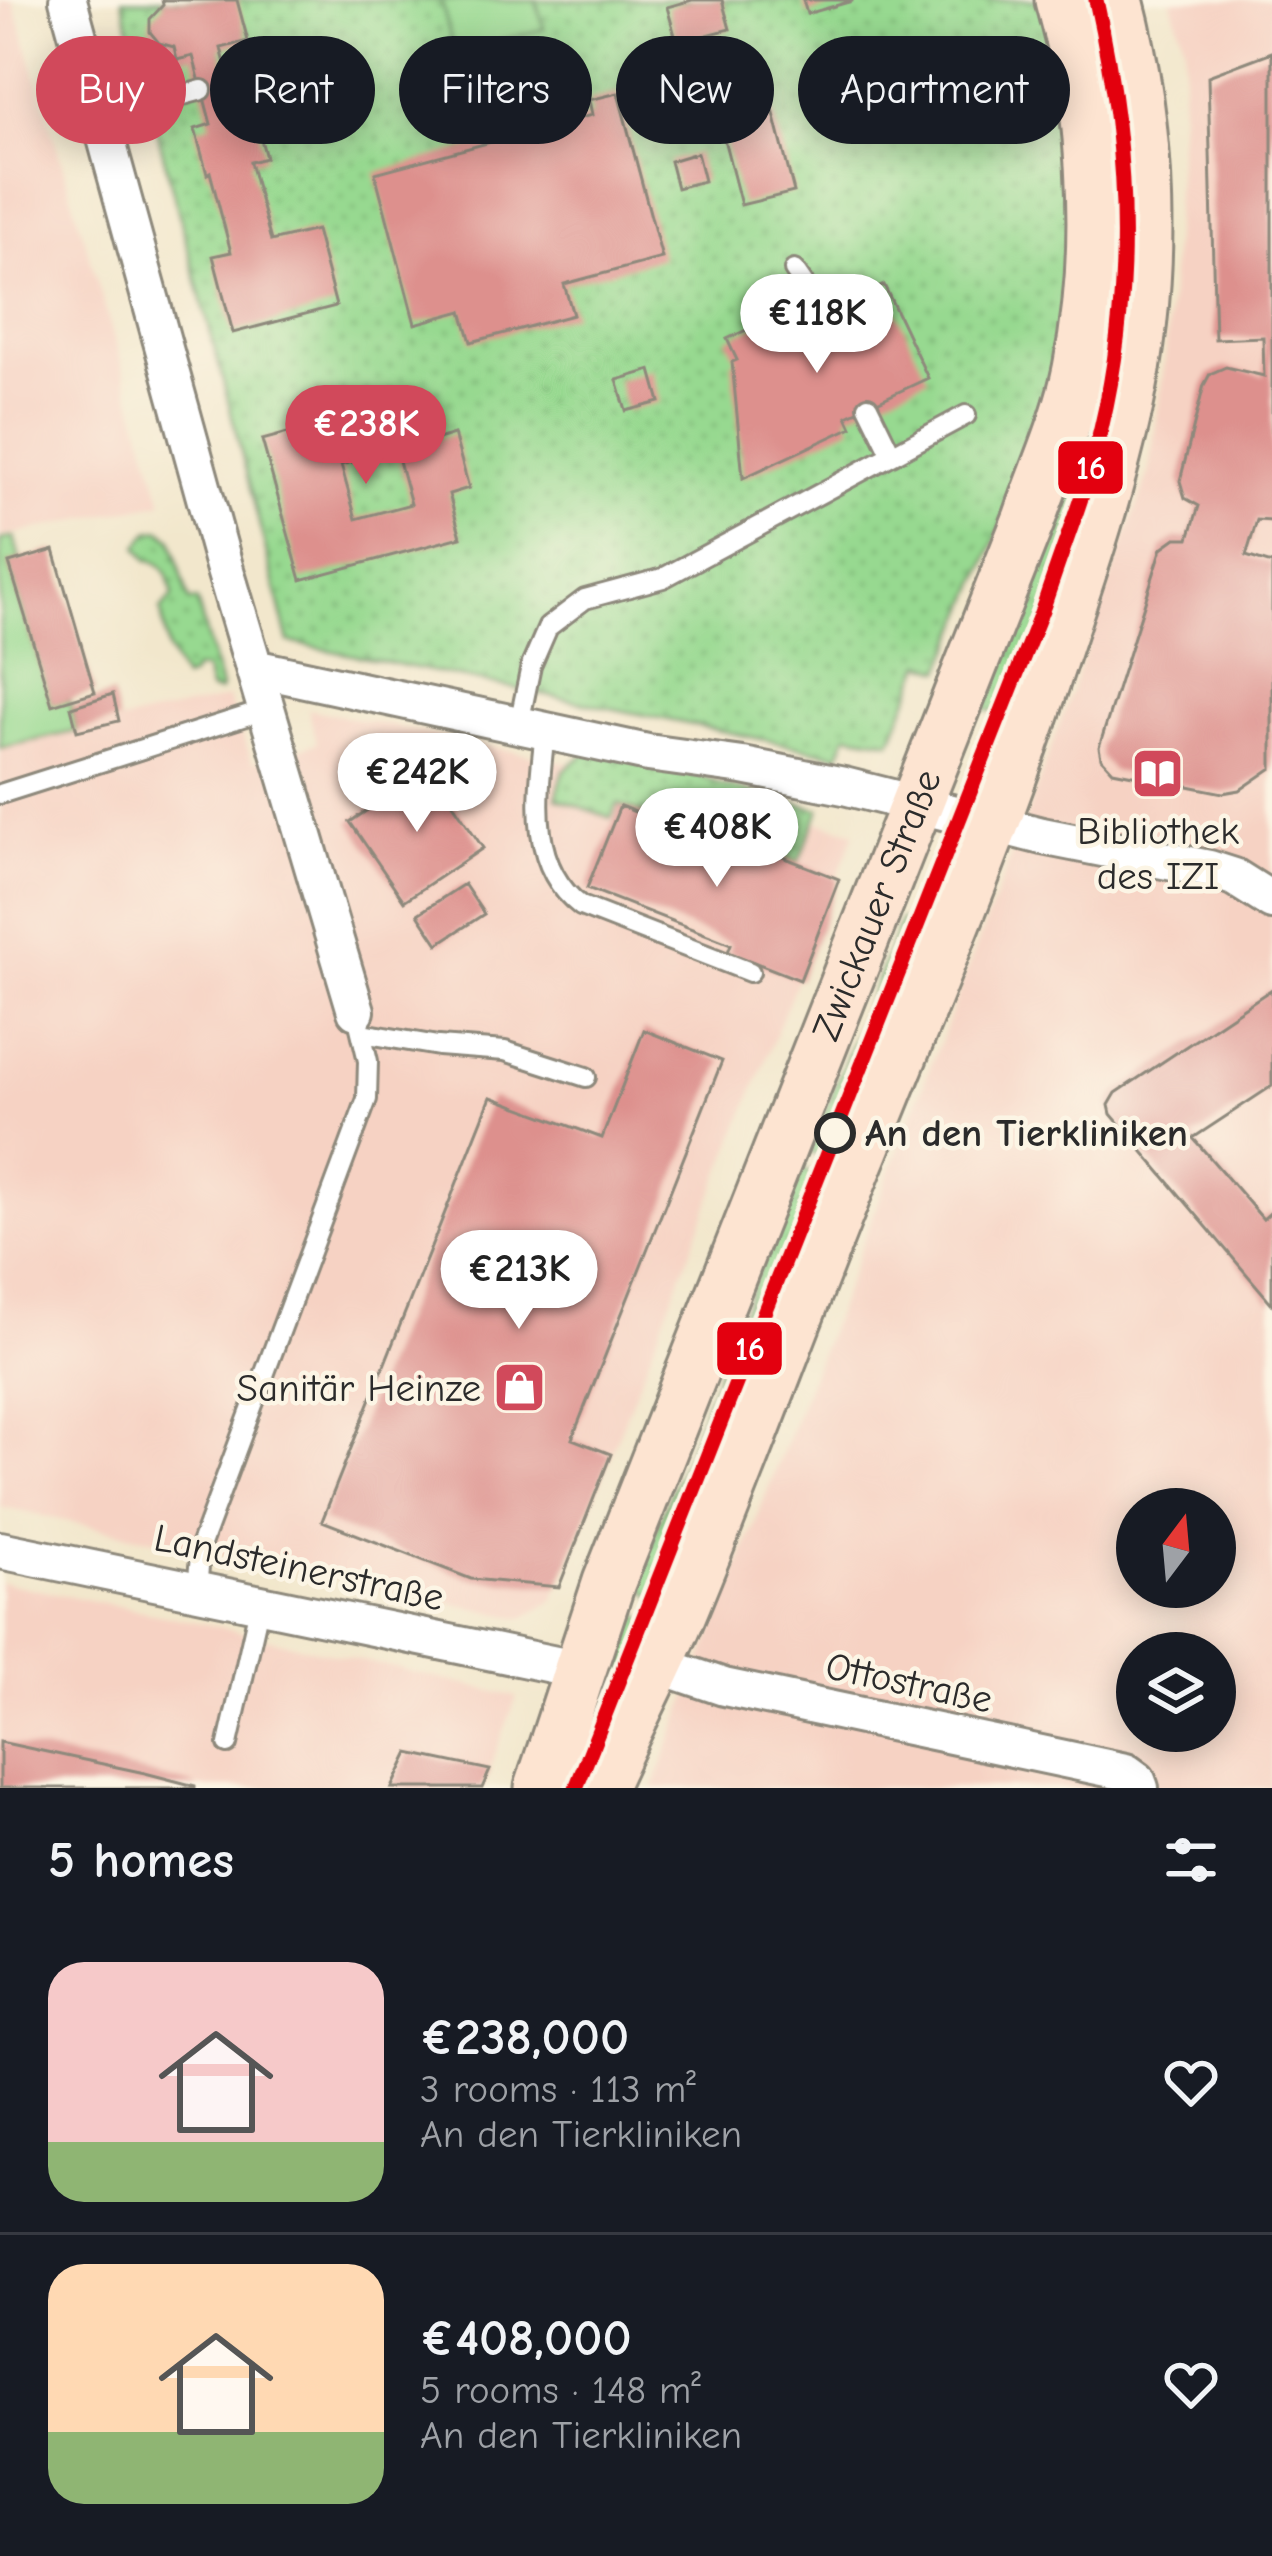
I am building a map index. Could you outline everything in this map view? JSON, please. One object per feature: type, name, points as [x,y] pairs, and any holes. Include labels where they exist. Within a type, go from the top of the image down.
[{"type":"main road","name":"Zwickauer Straße","points":[[541,1788],[609,1582],[1029,519],[1079,371],[1093,212],[1085,107],[1061,0]]},
{"type":"main road","name":"Zwickauer Straße","points":[[598,1788],[678,1619],[992,824],[1099,514],[1135,364],[1144,255],[1144,168],[1137,92],[1118,0]]},
{"type":"street","points":[[68,0],[78,36]]},
{"type":"street","points":[[108,144],[265,710],[359,1022]]},
{"type":"street","points":[[254,668],[648,753],[804,778],[992,824],[1209,869],[1267,888]]},
{"type":"street","name":"Landsteinerstraße","points":[[0,1550],[580,1670]]},
{"type":"street","name":"Ottostraße","points":[[656,1664],[724,1687],[1126,1772],[1140,1788]]},
{"type":"lane","points":[[186,94],[202,90]]},
{"type":"lane","points":[[794,270],[824,313]]},
{"type":"lane","points":[[868,406],[892,455]]},
{"type":"lane","points":[[751,972],[581,906],[562,892],[545,850],[538,810],[531,666],[548,627],[586,599],[664,578],[966,415]]},
{"type":"lane","points":[[0,794],[265,710]]},
{"type":"lane","points":[[196,1590],[201,1544],[367,1099],[368,1061],[359,1022],[438,1046],[506,1052],[586,1077]]},
{"type":"lane","points":[[228,1744],[260,1603]]},
{"type":"shaded area","points":[[0,0],[13,0],[36,77],[36,144],[56,144],[163,502],[0,537]]},
{"type":"shaded area","points":[[1171,0],[1272,0],[1272,1788],[653,1788],[1030,807],[1149,473],[1166,353],[1185,47]]},
{"type":"shaded area","points":[[228,698],[253,763],[317,743],[308,709],[715,793],[855,832],[553,1601],[523,1618],[0,1507],[0,749]]},
{"type":"shaded area","points":[[0,1582],[206,1624],[517,1697],[482,1788],[0,1788]]},
{"type":"green space","points":[[122,0],[1049,0],[1057,36],[798,36],[798,144],[1070,144],[1070,91],[1074,108],[1062,378],[942,670],[923,663],[891,741],[847,734],[839,755],[289,642],[160,144],[186,144],[186,36],[132,36]]},
{"type":"green space","points":[[441,0],[536,0],[544,29],[517,36],[450,36]]},
{"type":"green space","points":[[1075,0],[1105,0],[1121,75],[1126,320],[1018,716],[968,706],[1072,437]]},
{"type":"green space","points":[[161,530],[172,539],[189,601],[197,601],[219,692],[210,690],[203,669],[183,679],[168,651],[161,610],[173,596],[170,583],[163,568],[147,560],[138,546],[149,532]]},
{"type":"green space","points":[[14,537],[20,560],[9,564],[52,704],[69,700],[77,731],[0,748],[0,540]]},
{"type":"green space","points":[[589,751],[696,774],[721,785],[820,809],[798,862],[762,848],[758,858],[618,804],[611,818],[556,798],[564,770]]},
{"type":"green space","points":[[901,920],[921,929],[832,1160],[809,1152]]},
{"type":"green space","points":[[799,1168],[834,1184],[675,1589],[664,1585],[657,1601],[636,1581]]},
{"type":"green space","points":[[627,1602],[645,1621],[659,1627],[584,1788],[555,1788]]},
{"type":"building","points":[[162,0],[237,0],[247,36],[210,36],[210,120],[193,56],[186,58],[186,36],[153,36],[150,32],[150,19]]},
{"type":"building","points":[[692,0],[722,0],[730,29],[675,36],[667,7]]},
{"type":"building","points":[[803,0],[852,0],[852,1],[807,14]]},
{"type":"building","points":[[1272,52],[1272,521],[1257,520],[1246,556],[1272,564],[1272,768],[1240,790],[1223,793],[1113,771],[1101,758],[1099,747],[1162,548],[1176,538],[1189,538],[1199,506],[1185,498],[1180,481],[1204,385],[1210,374],[1226,367],[1264,376],[1263,337],[1215,339],[1208,76]]},
{"type":"building","points":[[616,93],[616,144],[632,144],[662,258],[564,284],[573,315],[471,342],[462,311],[415,324],[375,173],[484,144],[592,144],[592,99]]},
{"type":"building","points":[[774,114],[794,192],[741,205],[725,144],[774,144]]},
{"type":"building","points":[[210,124],[210,144],[262,144],[266,158],[250,162],[271,241],[316,230],[336,306],[233,333],[213,256],[231,252],[195,129]]},
{"type":"building","points":[[697,153],[704,181],[677,188],[670,161]]},
{"type":"building","points":[[884,285],[928,378],[847,416],[852,427],[743,478],[732,362],[737,360],[727,339],[798,312],[803,323]]},
{"type":"building","points":[[651,370],[660,402],[626,411],[617,380]]},
{"type":"building","points":[[423,396],[434,440],[454,434],[469,488],[449,494],[461,537],[301,580],[262,440]],"holes":[[[396,450],[411,504],[356,519],[341,465]]]},
{"type":"building","points":[[54,550],[95,692],[52,705],[9,563]]},
{"type":"building","points":[[113,694],[119,721],[77,731],[71,707]]},
{"type":"building","points":[[429,768],[483,848],[404,901],[350,822]]},
{"type":"building","points":[[620,806],[760,861],[765,850],[839,879],[800,980],[728,952],[731,944],[587,888]]},
{"type":"building","points":[[464,884],[484,914],[438,944],[418,914]]},
{"type":"building","points":[[1272,989],[1272,1086],[1193,1138],[1263,1219],[1272,1211],[1272,1304],[1111,1114],[1109,1105],[1116,1093]]},
{"type":"building","points":[[644,1030],[722,1061],[572,1439],[611,1454],[559,1587],[471,1579],[322,1521],[491,1097],[602,1138]]},
{"type":"building","points":[[0,1742],[145,1773],[195,1788],[0,1788]]},
{"type":"building","points":[[409,1753],[490,1770],[482,1788],[392,1788]]},
{"type":"transit line","name":"16","points":[[576,1788],[1044,605],[1089,474],[1112,376],[1123,268],[1121,161],[1096,0]]},
{"type":"place","name":"Bibliothek des IZI","points":[[1158,774]]},
{"type":"place","name":"An den Tierkliniken","points":[[835,1133]]},
{"type":"place","name":"Sanitär Heinze","points":[[520,1388]]}]
